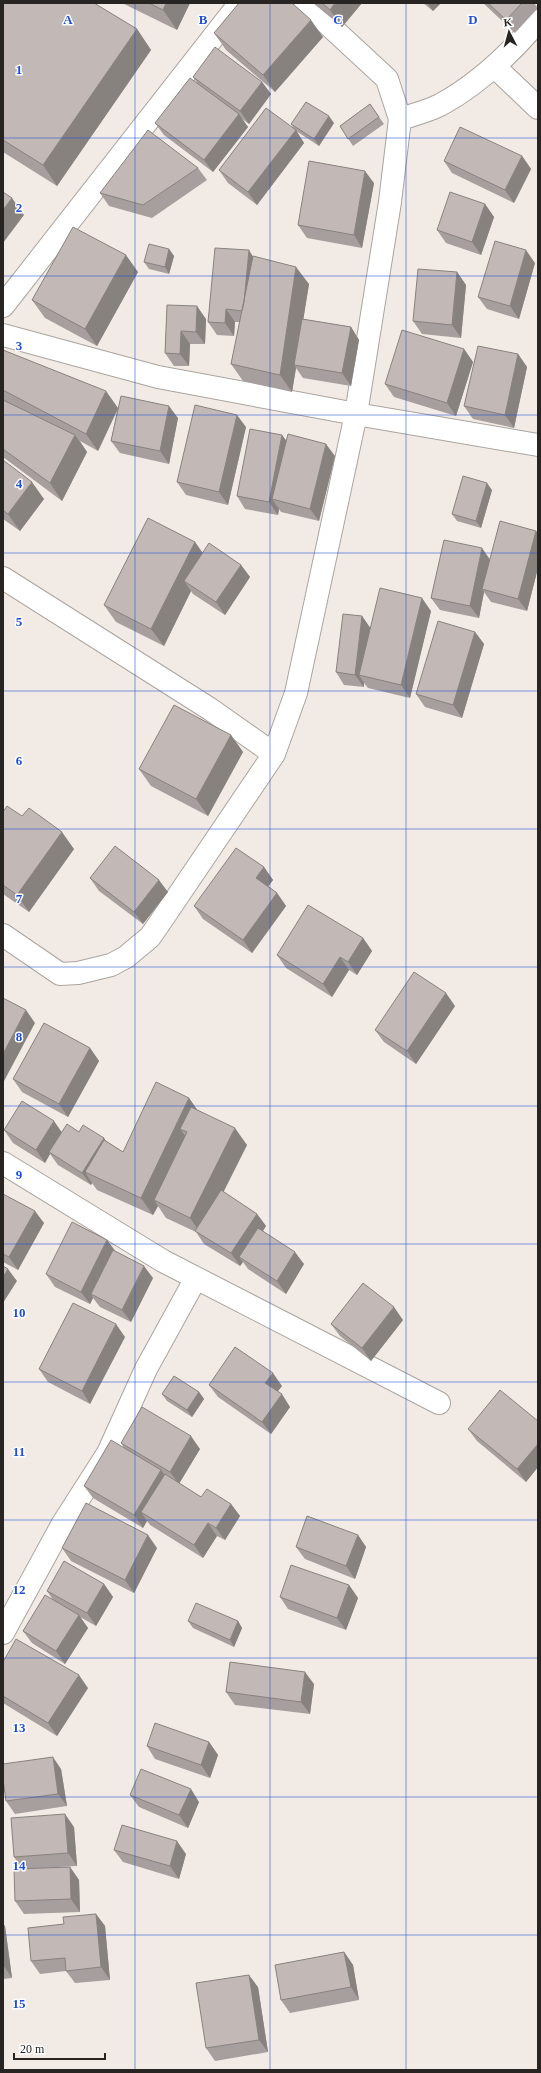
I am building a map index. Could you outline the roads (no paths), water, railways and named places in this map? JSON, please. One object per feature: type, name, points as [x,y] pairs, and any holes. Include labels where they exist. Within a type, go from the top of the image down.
[{"type":"street","points":[[3,306],[240,3]]},
{"type":"street","points":[[3,935],[60,974],[95,971],[126,957],[150,937],[274,754],[296,693],[356,414],[390,202],[400,119],[387,78],[305,3]]},
{"type":"street","points":[[400,119],[439,106],[463,91],[494,67],[515,48],[538,21]]},
{"type":"street","points":[[494,67],[538,108]]},
{"type":"street","points":[[3,335],[158,377],[356,414],[538,445]]},
{"type":"street","points":[[3,578],[210,709],[274,754]]},
{"type":"street","points":[[3,1163],[163,1262],[439,1403]]},
{"type":"street","points":[[3,1633],[62,1524],[108,1453],[146,1369],[196,1278]]}]
